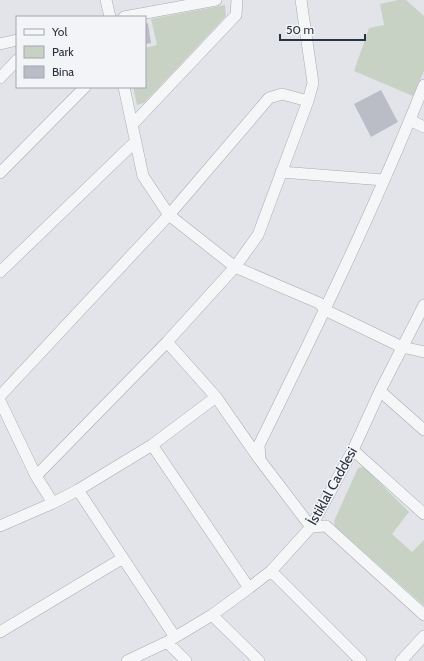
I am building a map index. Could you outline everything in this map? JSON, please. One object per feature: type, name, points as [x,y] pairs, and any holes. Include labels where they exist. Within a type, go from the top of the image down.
[{"type":"street","points":[[106,0],[110,16]]},
{"type":"street","points":[[129,16],[216,0]]},
{"type":"street","points":[[132,125],[236,15],[237,0]]},
{"type":"street","points":[[36,476],[167,342],[235,267],[258,235],[308,101],[313,83],[302,0]]},
{"type":"street","points":[[0,44],[16,40]]},
{"type":"street","points":[[0,78],[16,61]]},
{"type":"street","points":[[260,460],[259,445],[325,310],[384,180],[424,85]]},
{"type":"street","points":[[0,173],[84,88]]},
{"type":"street","points":[[124,88],[143,176],[169,215],[235,267],[320,303],[325,310],[402,347],[424,352]]},
{"type":"street","points":[[0,396],[169,215],[269,98],[282,94],[308,101]]},
{"type":"street","points":[[410,120],[424,127]]},
{"type":"street","points":[[0,272],[136,141]]},
{"type":"street","points":[[281,172],[384,180]]},
{"type":"street","name":"İstiklal Caddesi","points":[[127,661],[171,639],[212,615],[271,571],[311,527],[353,450],[380,391],[424,305]]},
{"type":"street","points":[[167,342],[216,397],[260,460],[311,527],[326,526],[424,615]]},
{"type":"street","points":[[380,391],[424,430]]},
{"type":"street","points":[[0,526],[53,503],[78,490],[152,445],[216,397]]},
{"type":"street","points":[[0,402],[36,476],[53,503]]},
{"type":"street","points":[[152,445],[249,588]]},
{"type":"street","points":[[353,450],[424,514]]},
{"type":"street","points":[[78,490],[123,558],[171,639],[186,661]]},
{"type":"street","points":[[0,632],[123,558]]},
{"type":"street","points":[[271,571],[361,661]]},
{"type":"street","points":[[212,615],[259,661]]},
{"type":"street","points":[[401,661],[424,636]]},
{"type":"green space","points":[[398,0],[406,0],[424,16],[424,71],[413,96],[354,71],[369,28],[384,25],[380,4]]},
{"type":"green space","points":[[225,5],[226,16],[144,103],[137,105],[133,88],[146,88],[146,48],[157,45],[151,19]]},
{"type":"green space","points":[[364,467],[409,512],[392,534],[412,552],[424,540],[424,606],[335,526],[334,521],[358,468]]},
{"type":"building","points":[[148,23],[151,43],[146,44],[146,24]]},
{"type":"building","points":[[381,90],[398,122],[371,137],[354,104]]}]
